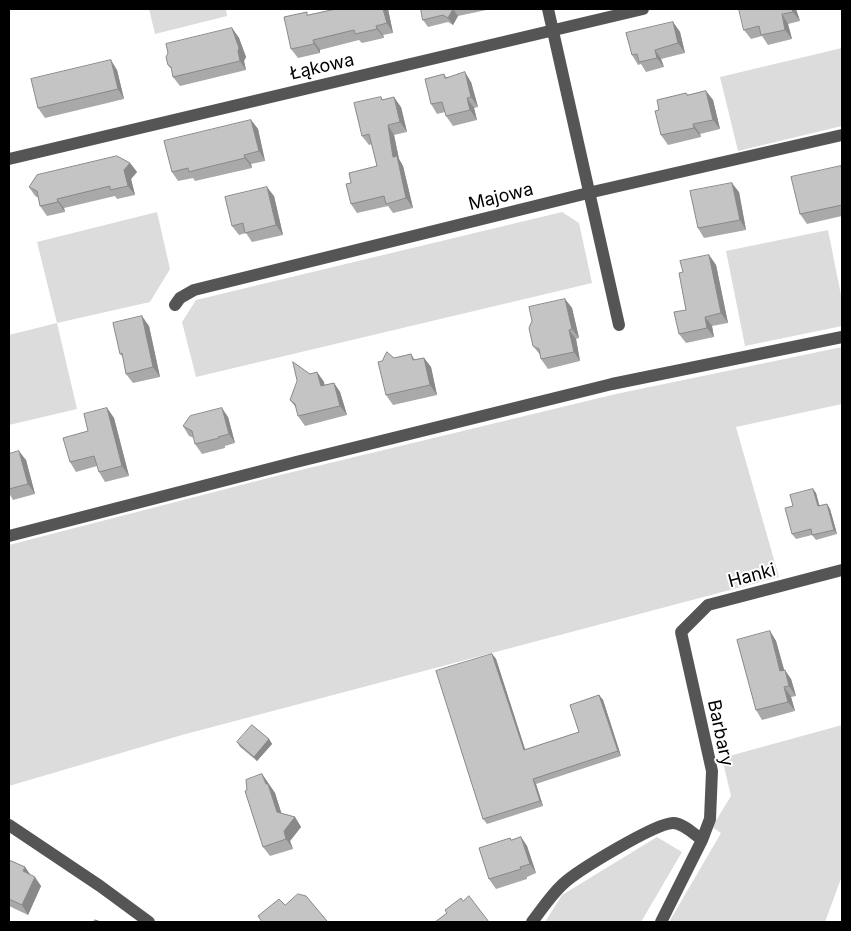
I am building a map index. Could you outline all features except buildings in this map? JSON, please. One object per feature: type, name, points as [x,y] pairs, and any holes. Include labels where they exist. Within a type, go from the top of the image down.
[{"type":"street","points":[[548,9],[619,325]]},
{"type":"street","name":"Łąkowa","points":[[9,159],[643,9]]},
{"type":"street","name":"Majowa","points":[[174,305],[180,298],[194,290],[588,193],[842,135]]},
{"type":"street","points":[[9,536],[296,462],[612,384],[842,336]]},
{"type":"street","name":"Hanki","points":[[681,632],[708,605],[842,570]]},
{"type":"street","name":"Barbary","points":[[661,922],[702,840],[710,818],[712,770],[681,632]]},
{"type":"street","points":[[532,922],[553,894],[565,882],[633,839],[674,822],[684,826],[702,840]]},
{"type":"street","points":[[9,825],[100,886],[149,922]]},
{"type":"shaded area","points":[[149,9],[226,9],[227,16],[155,34]]},
{"type":"shaded area","points":[[842,48],[842,126],[738,151],[720,77]]},
{"type":"shaded area","points":[[157,212],[170,269],[150,302],[57,323],[37,242]]},
{"type":"shaded area","points":[[562,212],[579,223],[592,283],[196,377],[182,322],[196,300]]},
{"type":"shaded area","points":[[828,230],[842,300],[842,326],[745,346],[726,251]]},
{"type":"shaded area","points":[[57,323],[77,409],[9,425],[9,335]]},
{"type":"shaded area","points":[[842,347],[842,404],[736,427],[779,577],[182,735],[9,786],[9,545],[280,475],[616,394]]},
{"type":"shaded area","points":[[842,725],[842,876],[825,922],[669,922],[721,833],[712,827],[731,796],[722,758]]},
{"type":"shaded area","points":[[657,837],[682,852],[641,922],[545,922],[562,895]]}]
